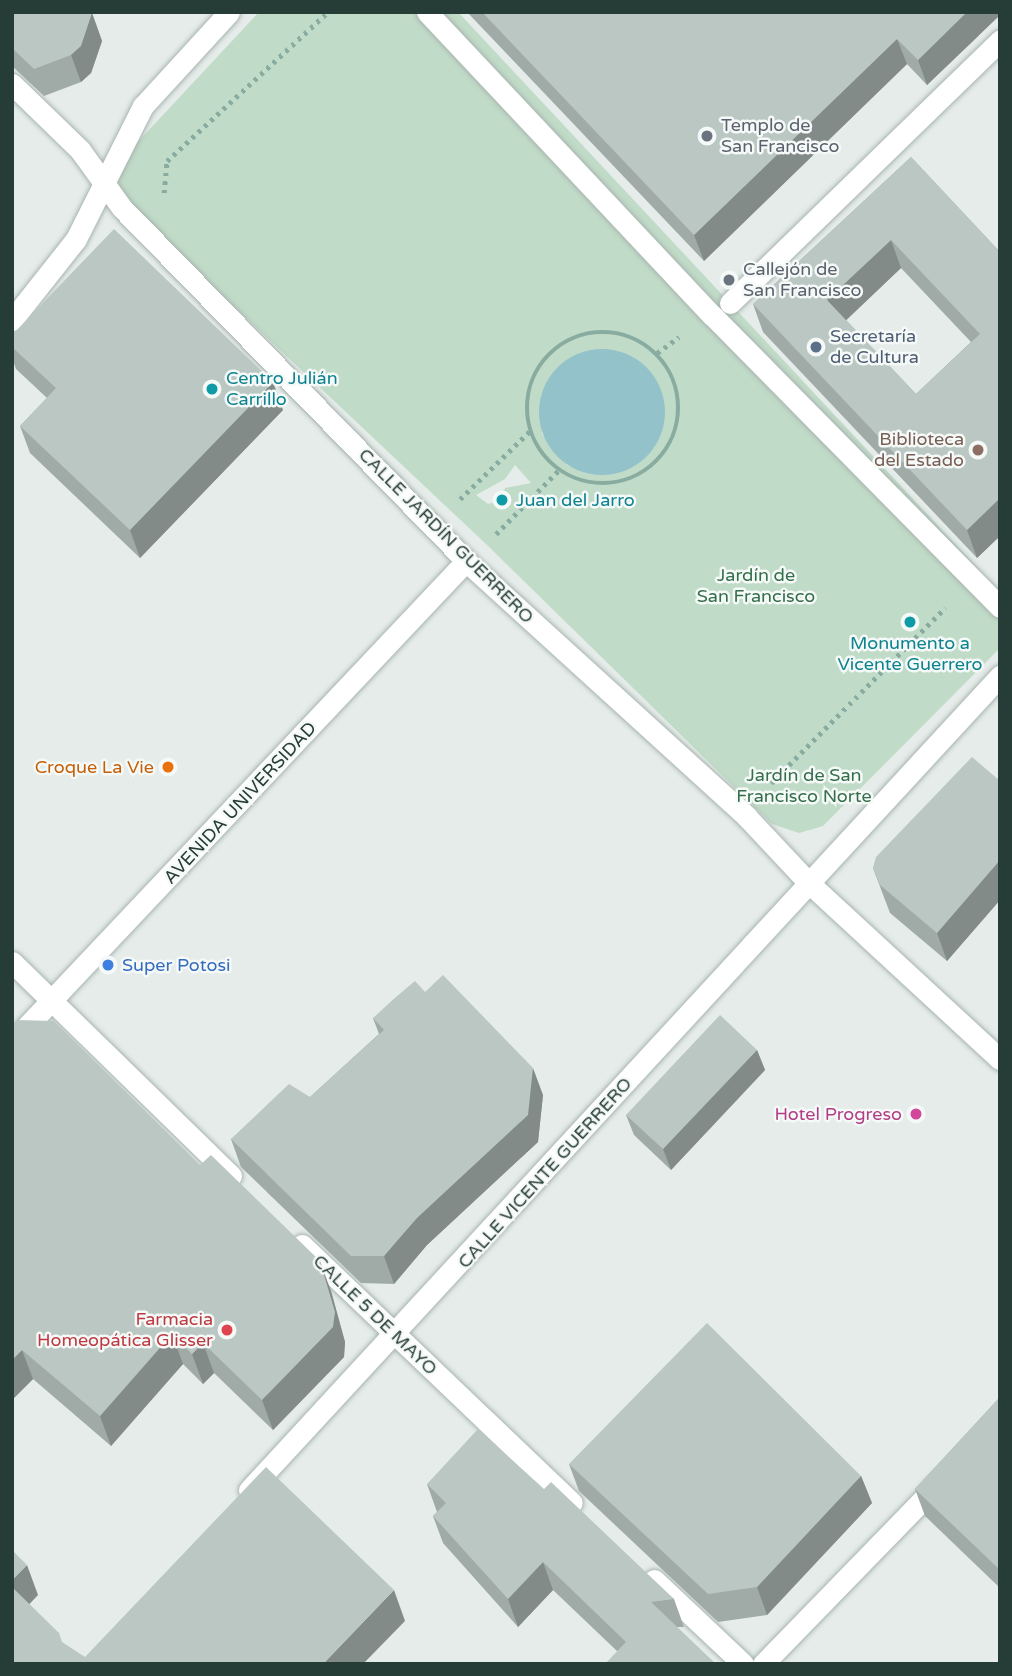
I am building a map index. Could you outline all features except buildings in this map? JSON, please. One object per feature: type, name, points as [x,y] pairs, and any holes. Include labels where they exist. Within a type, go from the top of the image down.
[{"type":"street","points":[[12,320],[76,239],[143,106],[229,12]]},
{"type":"street","points":[[427,12],[712,315],[1000,607]]},
{"type":"street","points":[[730,303],[1000,40]]},
{"type":"street","name":"CALLE JARDÍN GUERRERO","points":[[12,84],[106,182],[122,208],[466,561],[746,816],[809,883],[1000,1059]]},
{"type":"street","name":"AVENIDA UNIVERSIDAD","points":[[12,1042],[53,1003],[466,561]]},
{"type":"street","name":"CALLE VICENTE GUERRERO","points":[[235,1505],[396,1336],[1000,676]]},
{"type":"street","points":[[12,962],[249,1193]]},
{"type":"street","name":"CALLE 5 DE MAYO","points":[[288,1231],[584,1514]]},
{"type":"street","points":[[763,1664],[953,1469]]},
{"type":"street","points":[[634,1561],[743,1664]]},
{"type":"path","points":[[170,204],[164,192],[167,161],[328,12]]},
{"type":"path","points":[[612,331],[657,353],[672,373],[679,410],[670,446],[654,466],[632,479],[607,484],[582,482],[559,470],[542,453],[530,431],[531,380],[545,359],[564,342],[587,333],[612,331]]},
{"type":"path","points":[[433,526],[530,431]]},
{"type":"path","points":[[483,529],[492,538],[559,470]]},
{"type":"path","points":[[769,785],[972,580]]},
{"type":"green space","points":[[259,12],[458,12],[1000,592],[1000,648],[823,826],[799,833],[772,824],[486,544],[126,205],[118,181],[121,160]],"holes":[[[541,394],[643,460],[605,475],[567,465],[542,434]],[[515,465],[531,483],[505,488],[502,500],[488,504],[476,495],[505,479]]]},
{"type":"water","points":[[602,349],[626,354],[646,368],[660,388],[665,412],[660,436],[646,456],[626,470],[602,475],[578,470],[558,456],[544,436],[539,412],[544,388],[558,368],[578,354]]},
{"type":"place","name":"Templo de San Francisco","points":[[707,136]]},
{"type":"place","name":"Callejón de San Francisco","points":[[729,280]]},
{"type":"place","name":"Secretaría de Cultura","points":[[816,347]]},
{"type":"place","name":"Centro Julián Carrillo","points":[[212,389]]},
{"type":"place","name":"Biblioteca del Estado","points":[[978,450]]},
{"type":"place","name":"Juan del Jarro","points":[[502,500]]},
{"type":"place","name":"Monumento a Vicente Guerrero","points":[[910,622]]},
{"type":"place","name":"Croque La Vie","points":[[168,767]]},
{"type":"place","name":"Super Potosi","points":[[108,965]]},
{"type":"place","name":"Hotel Progreso","points":[[916,1114]]},
{"type":"place","name":"Farmacia Homeopática Glisser","points":[[227,1330]]},
{"type":"park label","name":"Jardín de San Francisco","points":[[756,586]]},
{"type":"park label","name":"Jardín de San Francisco Norte","points":[[804,786]]}]
